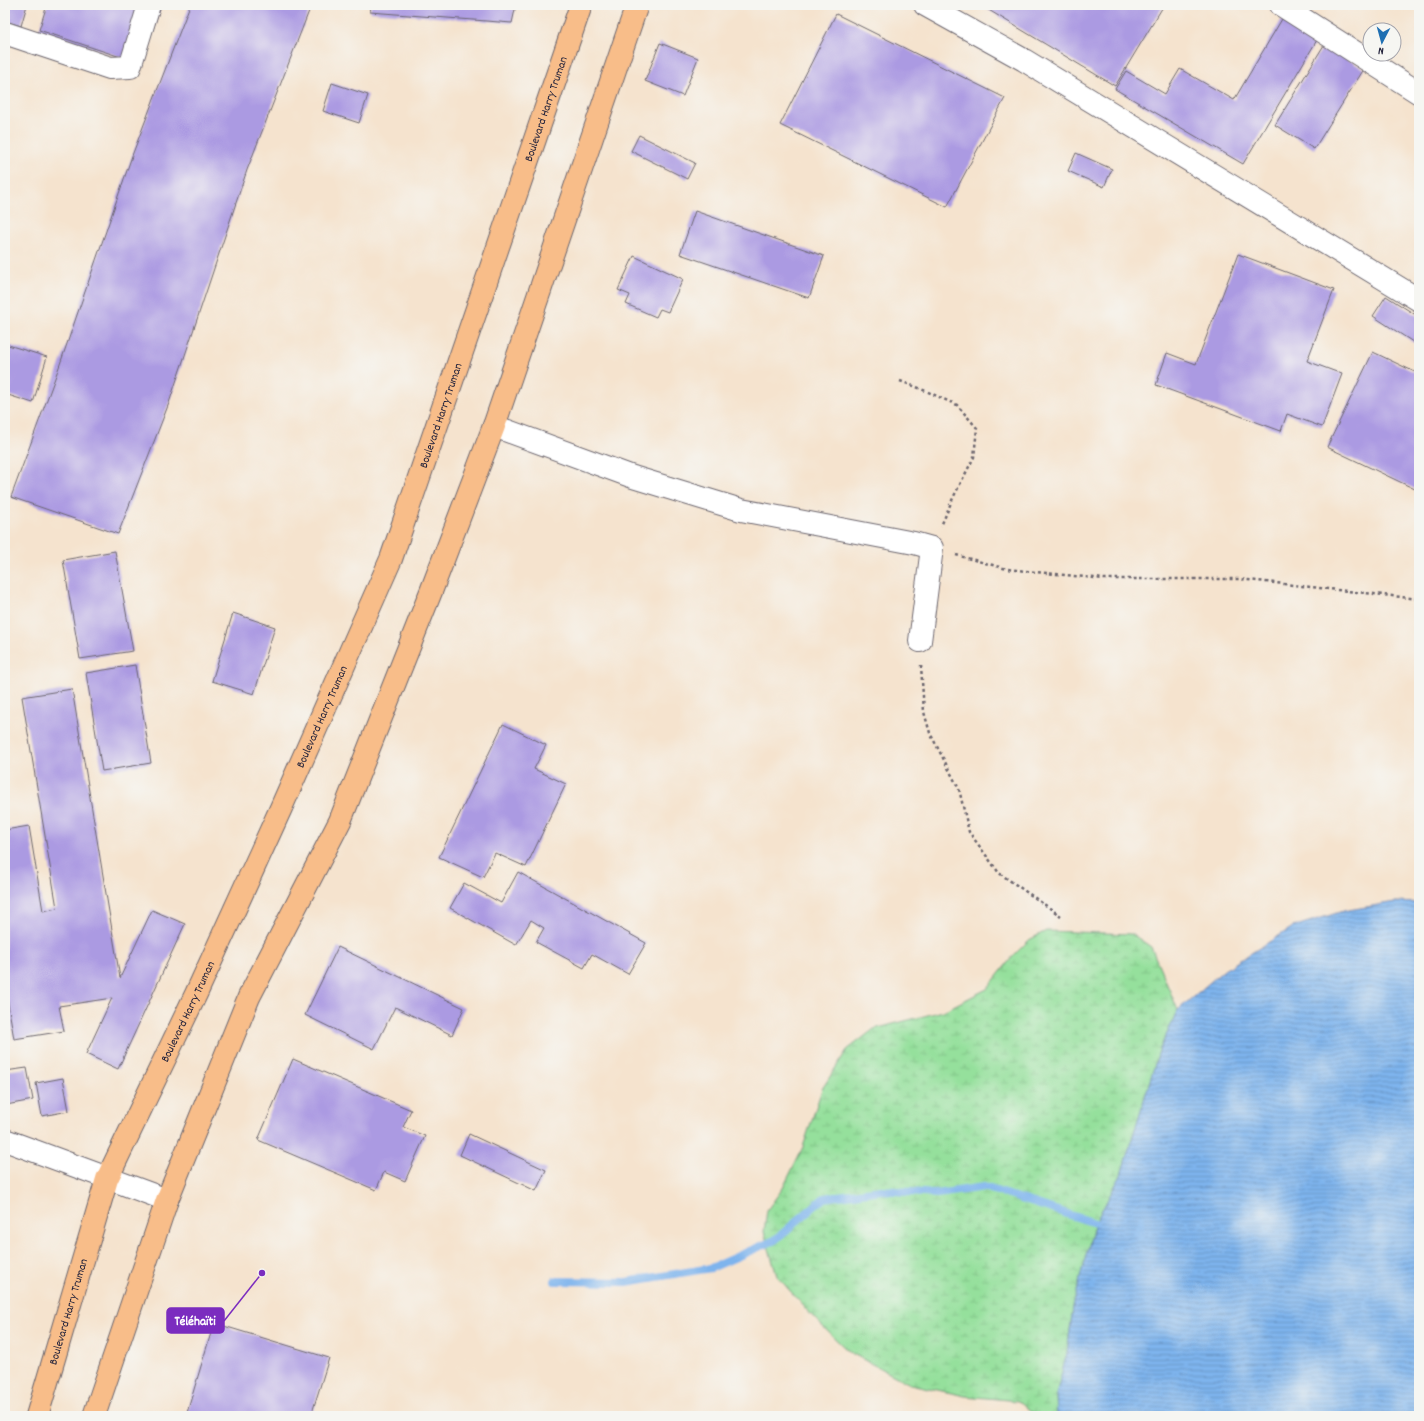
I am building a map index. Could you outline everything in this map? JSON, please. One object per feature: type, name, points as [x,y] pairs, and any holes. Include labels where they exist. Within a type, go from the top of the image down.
[{"type":"main road","name":"Boulevard Harry Truman","points":[[37,1416],[107,1179],[281,808],[391,559],[580,5]]},
{"type":"main road","points":[[94,1416],[167,1200],[249,997],[340,821],[432,589],[494,426],[637,5]]},
{"type":"street","points":[[5,33],[110,68],[130,67],[149,5]]},
{"type":"street","points":[[925,5],[1024,60],[1419,300]]},
{"type":"street","points":[[1280,5],[1419,92]]},
{"type":"street","points":[[494,426],[633,477],[741,510],[907,541],[932,548],[920,641]]},
{"type":"street","points":[[5,1140],[167,1200]]},
{"type":"path","points":[[900,381],[957,405],[977,428],[974,457],[953,498],[932,548],[1007,569],[1081,577],[1104,579],[1239,579],[1419,599]]},
{"type":"path","points":[[920,641],[924,712],[930,733],[959,789],[969,832],[1000,873],[1061,916]]},
{"type":"green space","points":[[1046,931],[1132,934],[1151,947],[1178,1010],[1159,1051],[1121,1175],[1095,1223],[1073,1307],[1067,1353],[1056,1395],[1057,1416],[1037,1416],[1018,1401],[965,1396],[910,1384],[849,1352],[815,1319],[777,1276],[764,1232],[767,1210],[783,1188],[803,1147],[822,1089],[847,1050],[874,1029],[943,1011],[987,989],[1014,955],[1029,940]]},
{"type":"water","points":[[1395,902],[1419,903],[1419,1416],[1057,1416],[1056,1395],[1067,1353],[1073,1307],[1095,1223],[1121,1175],[1159,1051],[1178,1010],[1224,970],[1293,927],[1343,911]]},
{"type":"building","points":[[5,5],[27,5],[21,26],[5,21]]},
{"type":"building","points":[[47,5],[161,5],[142,64],[39,30]]},
{"type":"building","points":[[190,5],[293,5],[309,11],[247,170],[169,403],[118,534],[11,497],[59,367],[133,153]]},
{"type":"building","points":[[371,5],[516,5],[512,23],[370,12]]},
{"type":"building","points":[[989,5],[1164,5],[1115,86],[987,9]]},
{"type":"building","points":[[836,14],[1005,98],[947,207],[780,125]]},
{"type":"building","points":[[1282,19],[1317,40],[1243,164],[1115,89],[1126,71],[1165,94],[1180,69],[1234,100]]},
{"type":"building","points":[[660,43],[698,58],[683,96],[645,81]]},
{"type":"building","points":[[1324,45],[1364,69],[1314,149],[1275,125]]},
{"type":"building","points":[[332,83],[368,95],[359,123],[323,111]]},
{"type":"building","points":[[639,135],[695,163],[687,179],[631,151]]},
{"type":"building","points":[[1076,153],[1112,169],[1104,187],[1068,171]]},
{"type":"building","points":[[695,211],[824,256],[809,298],[680,254]]},
{"type":"building","points":[[1238,254],[1334,290],[1307,361],[1342,374],[1322,427],[1287,414],[1281,431],[1156,385],[1167,353],[1196,364]]},
{"type":"building","points":[[634,256],[683,279],[668,312],[660,309],[656,317],[626,304],[630,295],[618,290]]},
{"type":"building","points":[[1386,296],[1419,317],[1419,346],[1373,316]]},
{"type":"building","points":[[5,344],[47,357],[33,403],[5,394]]},
{"type":"building","points":[[1373,352],[1419,374],[1419,491],[1327,447]]},
{"type":"building","points":[[115,551],[133,651],[80,659],[63,560]]},
{"type":"building","points":[[233,613],[275,627],[254,694],[212,681]]},
{"type":"building","points":[[135,665],[151,763],[102,771],[86,673]]},
{"type":"building","points":[[72,689],[120,978],[152,910],[185,924],[118,1069],[86,1054],[112,998],[59,1006],[64,1031],[14,1039],[5,986],[5,830],[29,826],[43,911],[57,908],[22,697]]},
{"type":"building","points":[[503,724],[546,745],[534,769],[566,784],[526,867],[495,853],[483,877],[439,857]]},
{"type":"building","points":[[518,872],[646,943],[628,974],[592,954],[584,968],[536,942],[544,928],[531,920],[516,945],[450,908],[464,883],[501,903]]},
{"type":"building","points":[[338,947],[464,1008],[452,1035],[395,1007],[374,1049],[305,1015]]},
{"type":"building","points":[[293,1059],[411,1110],[403,1127],[425,1136],[405,1181],[384,1172],[376,1190],[258,1140]]},
{"type":"building","points":[[27,1068],[33,1100],[6,1105],[5,1071]]},
{"type":"building","points":[[63,1078],[69,1111],[42,1116],[36,1083]]},
{"type":"building","points":[[469,1134],[546,1170],[536,1191],[460,1155]]},
{"type":"building","points":[[214,1323],[329,1358],[311,1416],[186,1416]]},
{"type":"waterway","points":[[555,1281],[626,1282],[711,1268],[775,1240],[824,1198],[881,1190],[937,1194],[984,1187],[1095,1223]]},
{"type":"place","name":"Téléhaïti","points":[[262,1273]]}]
